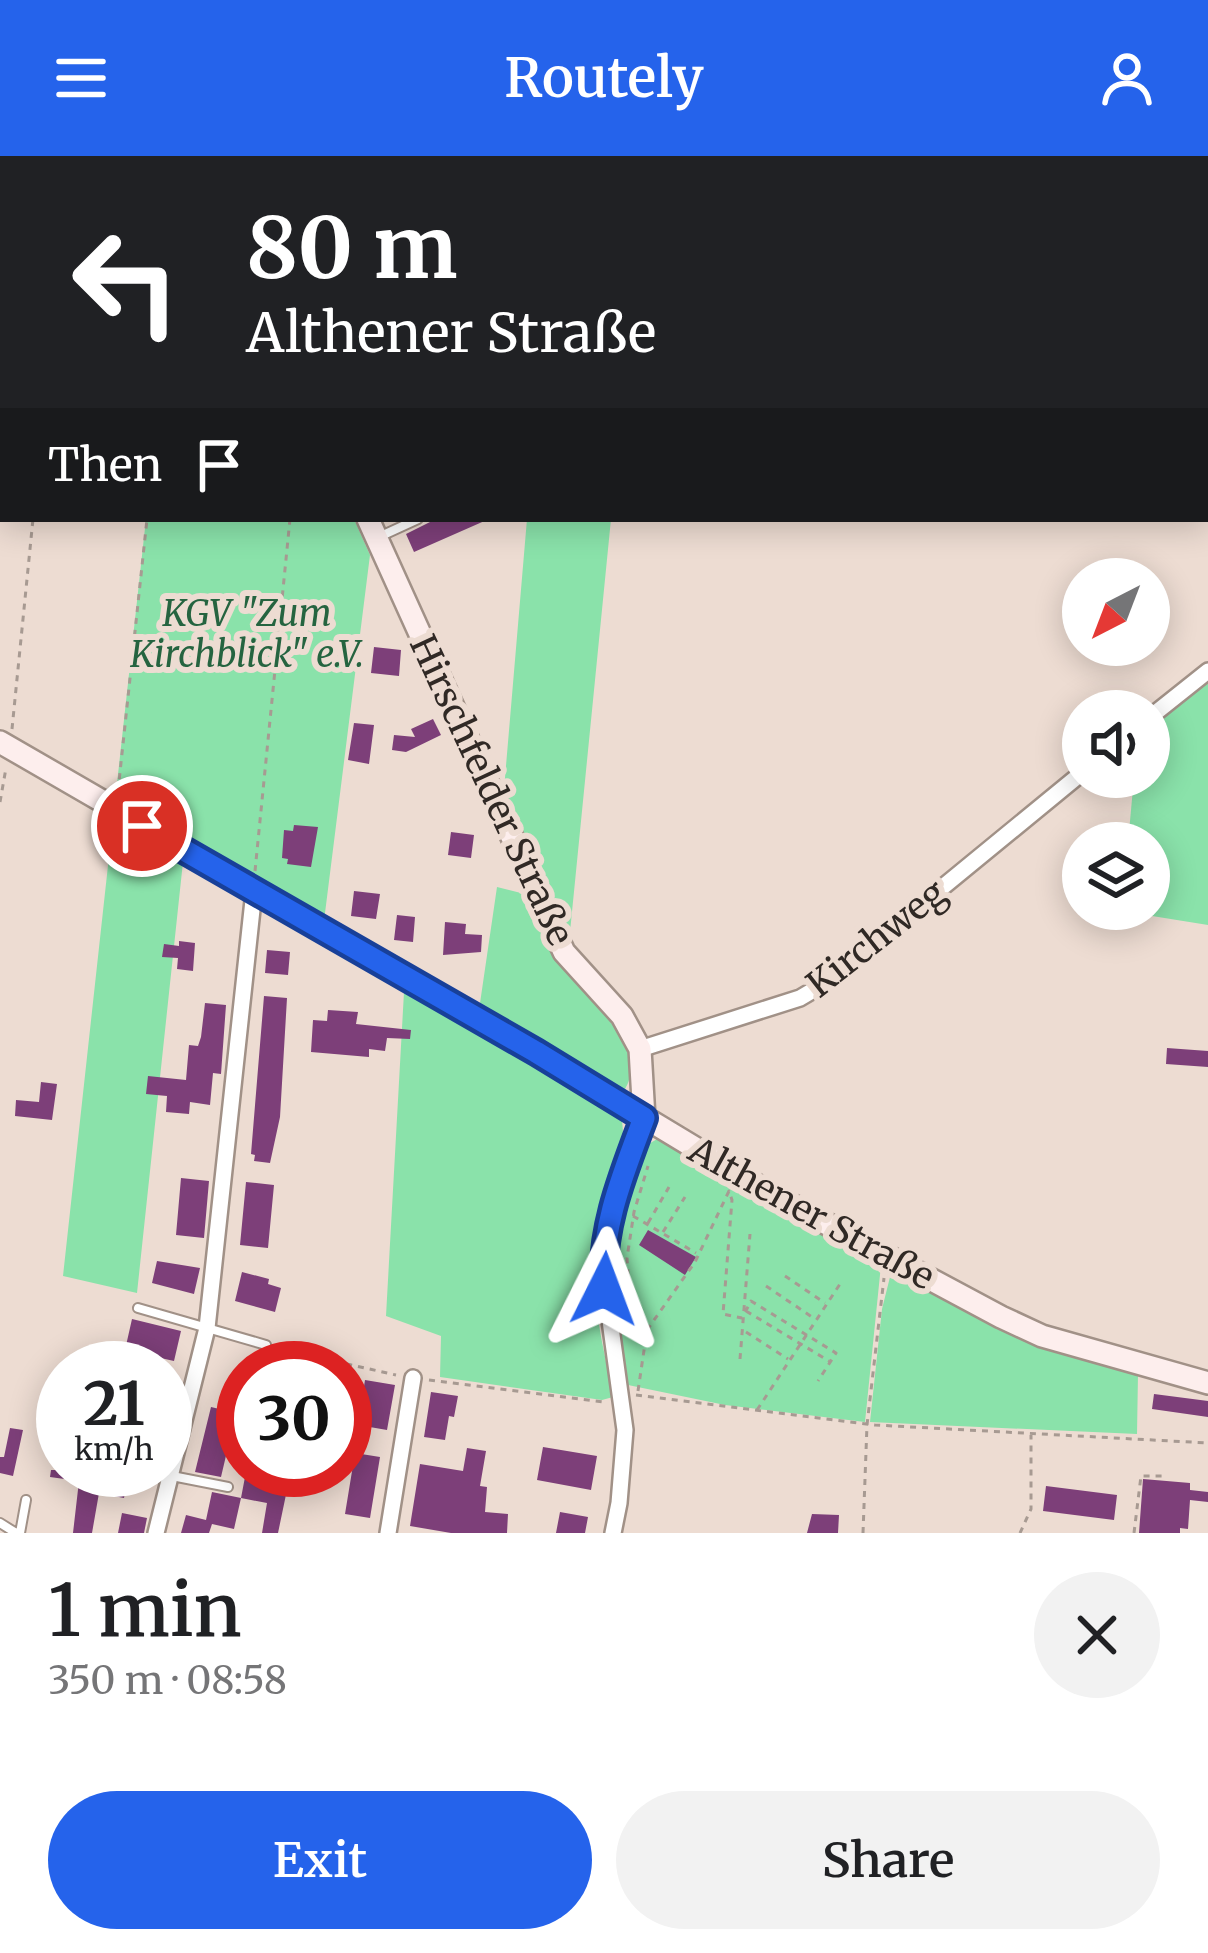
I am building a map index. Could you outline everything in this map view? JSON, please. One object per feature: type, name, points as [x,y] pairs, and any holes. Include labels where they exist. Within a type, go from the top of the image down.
[{"type":"main road","name":"Hirschfelder Straße","points":[[373,529],[564,952],[622,1016],[640,1049]]},
{"type":"main road","name":"Althener Straße","points":[[5,745],[773,1195],[1042,1336],[1208,1383]]},
{"type":"main road","points":[[640,1049],[644,1118]]},
{"type":"street","points":[[1170,701],[1208,671]]},
{"type":"street","name":"Kirchweg","points":[[640,1049],[800,998],[827,982],[1062,789]]},
{"type":"street","points":[[192,1388],[207,1328],[254,891]]},
{"type":"street","points":[[613,1533],[629,1396],[602,1262],[610,1216],[644,1118]]},
{"type":"street","points":[[388,1533],[413,1378]]},
{"type":"street","points":[[156,1533],[165,1497]]},
{"type":"lane","points":[[373,529],[404,522]]},
{"type":"lane","points":[[138,1307],[250,1341]]},
{"type":"lane","points":[[0,1523],[18,1533],[26,1499]]},
{"type":"path","points":[[0,802],[33,522]]},
{"type":"path","points":[[116,810],[147,522]]},
{"type":"path","points":[[254,891],[290,522]]},
{"type":"path","points":[[647,1330],[629,1288],[627,1258],[648,1166]]},
{"type":"path","points":[[647,1224],[669,1187]]},
{"type":"path","points":[[629,1396],[647,1330],[695,1262],[729,1191],[723,1314],[742,1318]]},
{"type":"path","points":[[662,1233],[685,1197]]},
{"type":"path","points":[[633,1216],[697,1254]]},
{"type":"path","points":[[742,1318],[748,1300],[750,1234]]},
{"type":"path","points":[[863,1533],[867,1425],[882,1287],[890,1257]]},
{"type":"path","points":[[785,1276],[827,1304]]},
{"type":"path","points":[[756,1411],[842,1281]]},
{"type":"path","points":[[766,1286],[816,1320]]},
{"type":"path","points":[[740,1359],[748,1300]]},
{"type":"path","points":[[748,1300],[836,1353],[818,1381]]},
{"type":"path","points":[[746,1311],[830,1362]]},
{"type":"path","points":[[743,1330],[790,1360]]},
{"type":"path","points":[[372,1369],[599,1403],[629,1396],[867,1425],[1208,1443]]},
{"type":"path","points":[[1020,1533],[1031,1509],[1031,1434]]},
{"type":"path","points":[[1135,1533],[1142,1476],[1165,1476]]},
{"type":"green space","name":"KGV \"Zum Kirchblick\" e.V.","points":[[146,522],[355,522],[370,555],[324,921],[185,843],[137,1293],[63,1276]]},
{"type":"green space","points":[[527,522],[611,522],[569,942],[503,801]]},
{"type":"green space","points":[[1208,678],[1208,925],[1170,919],[1170,822],[1130,822],[1132,798],[1170,798],[1170,709]]},
{"type":"green space","points":[[497,887],[525,894],[554,955],[622,1039],[631,1073],[625,1089],[479,1010]]},
{"type":"green space","points":[[404,992],[621,1116],[622,1151],[599,1238],[595,1273],[599,1326],[613,1397],[602,1400],[440,1377],[441,1336],[386,1316]]},
{"type":"green space","points":[[659,1138],[881,1265],[865,1422],[725,1405],[628,1385],[615,1311],[616,1245],[638,1157]]},
{"type":"green space","points":[[891,1273],[1138,1374],[1137,1434],[870,1422],[882,1309]]},
{"type":"building","points":[[430,522],[482,522],[414,552],[406,534]]},
{"type":"building","points":[[374,647],[401,650],[399,676],[371,673]]},
{"type":"building","points":[[433,719],[441,735],[406,752],[392,750],[394,735],[415,737],[411,729]]},
{"type":"building","points":[[354,723],[374,725],[369,764],[348,760]]},
{"type":"building","points":[[294,825],[318,827],[311,867],[287,864],[288,859],[282,858],[284,830],[293,831]]},
{"type":"building","points":[[451,832],[474,835],[471,858],[448,855]]},
{"type":"building","points":[[354,891],[380,894],[376,919],[351,916]]},
{"type":"building","points":[[397,915],[415,917],[413,942],[394,940]]},
{"type":"building","points":[[445,922],[466,924],[465,934],[482,935],[481,952],[443,955]]},
{"type":"building","points":[[179,941],[195,943],[193,971],[177,969],[178,958],[162,957],[164,944],[179,946]]},
{"type":"building","points":[[267,950],[290,952],[288,975],[265,973]]},
{"type":"building","points":[[264,996],[287,998],[280,1117],[270,1163],[254,1161],[251,1154]]},
{"type":"building","points":[[205,1003],[226,1005],[221,1074],[213,1073],[210,1105],[190,1102],[189,1114],[166,1112],[167,1096],[146,1094],[148,1076],[186,1080],[189,1045],[198,1046]]},
{"type":"building","points":[[328,1010],[358,1012],[356,1024],[411,1030],[410,1039],[387,1038],[385,1051],[369,1049],[369,1057],[311,1052],[313,1020],[327,1021]]},
{"type":"building","points":[[1167,1048],[1208,1051],[1208,1067],[1166,1064]]},
{"type":"building","points":[[41,1082],[57,1084],[52,1120],[15,1116],[16,1100],[39,1102]]},
{"type":"building","points":[[181,1178],[209,1181],[204,1238],[176,1235]]},
{"type":"building","points":[[246,1182],[274,1185],[268,1248],[240,1245]]},
{"type":"building","points":[[648,1230],[696,1257],[685,1275],[639,1245]]},
{"type":"building","points":[[157,1261],[200,1268],[194,1294],[152,1283]]},
{"type":"building","points":[[242,1272],[269,1279],[268,1284],[281,1288],[275,1312],[235,1301]]},
{"type":"building","points":[[132,1319],[181,1331],[179,1341],[127,1341]]},
{"type":"building","points":[[372,1381],[395,1385],[387,1430],[372,1427]]},
{"type":"building","points":[[431,1392],[458,1396],[445,1440],[424,1437]]},
{"type":"building","points":[[1154,1394],[1208,1401],[1208,1417],[1152,1409]]},
{"type":"building","points":[[211,1407],[216,1408],[216,1476],[195,1472]]},
{"type":"building","points":[[10,1428],[23,1430],[13,1476],[0,1473]]},
{"type":"building","points":[[543,1447],[597,1456],[591,1490],[537,1480]]},
{"type":"building","points":[[467,1448],[486,1451],[480,1486],[487,1487],[485,1512],[508,1514],[507,1533],[451,1533],[410,1526],[420,1464],[463,1471]]},
{"type":"building","points":[[372,1456],[380,1457],[370,1518],[345,1514],[348,1497],[372,1497]]},
{"type":"building","points":[[1143,1479],[1190,1483],[1190,1490],[1208,1492],[1208,1502],[1190,1500],[1188,1529],[1180,1528],[1180,1533],[1139,1533]]},
{"type":"building","points":[[1046,1486],[1117,1495],[1114,1520],[1043,1511]]},
{"type":"building","points":[[212,1492],[216,1497],[241,1498],[234,1529],[212,1524],[209,1533],[181,1533],[186,1515],[206,1520]]},
{"type":"building","points":[[77,1497],[98,1497],[92,1533],[73,1533]]},
{"type":"building","points":[[286,1497],[278,1533],[262,1533],[267,1503],[241,1498]]},
{"type":"building","points":[[560,1512],[588,1517],[585,1533],[556,1533]]},
{"type":"building","points":[[122,1513],[147,1518],[144,1533],[118,1533]]},
{"type":"building","points":[[812,1514],[839,1515],[838,1533],[807,1533]]},
{"type":"route","points":[[142,826],[644,1118],[622,1174],[604,1241],[604,1289]]}]
